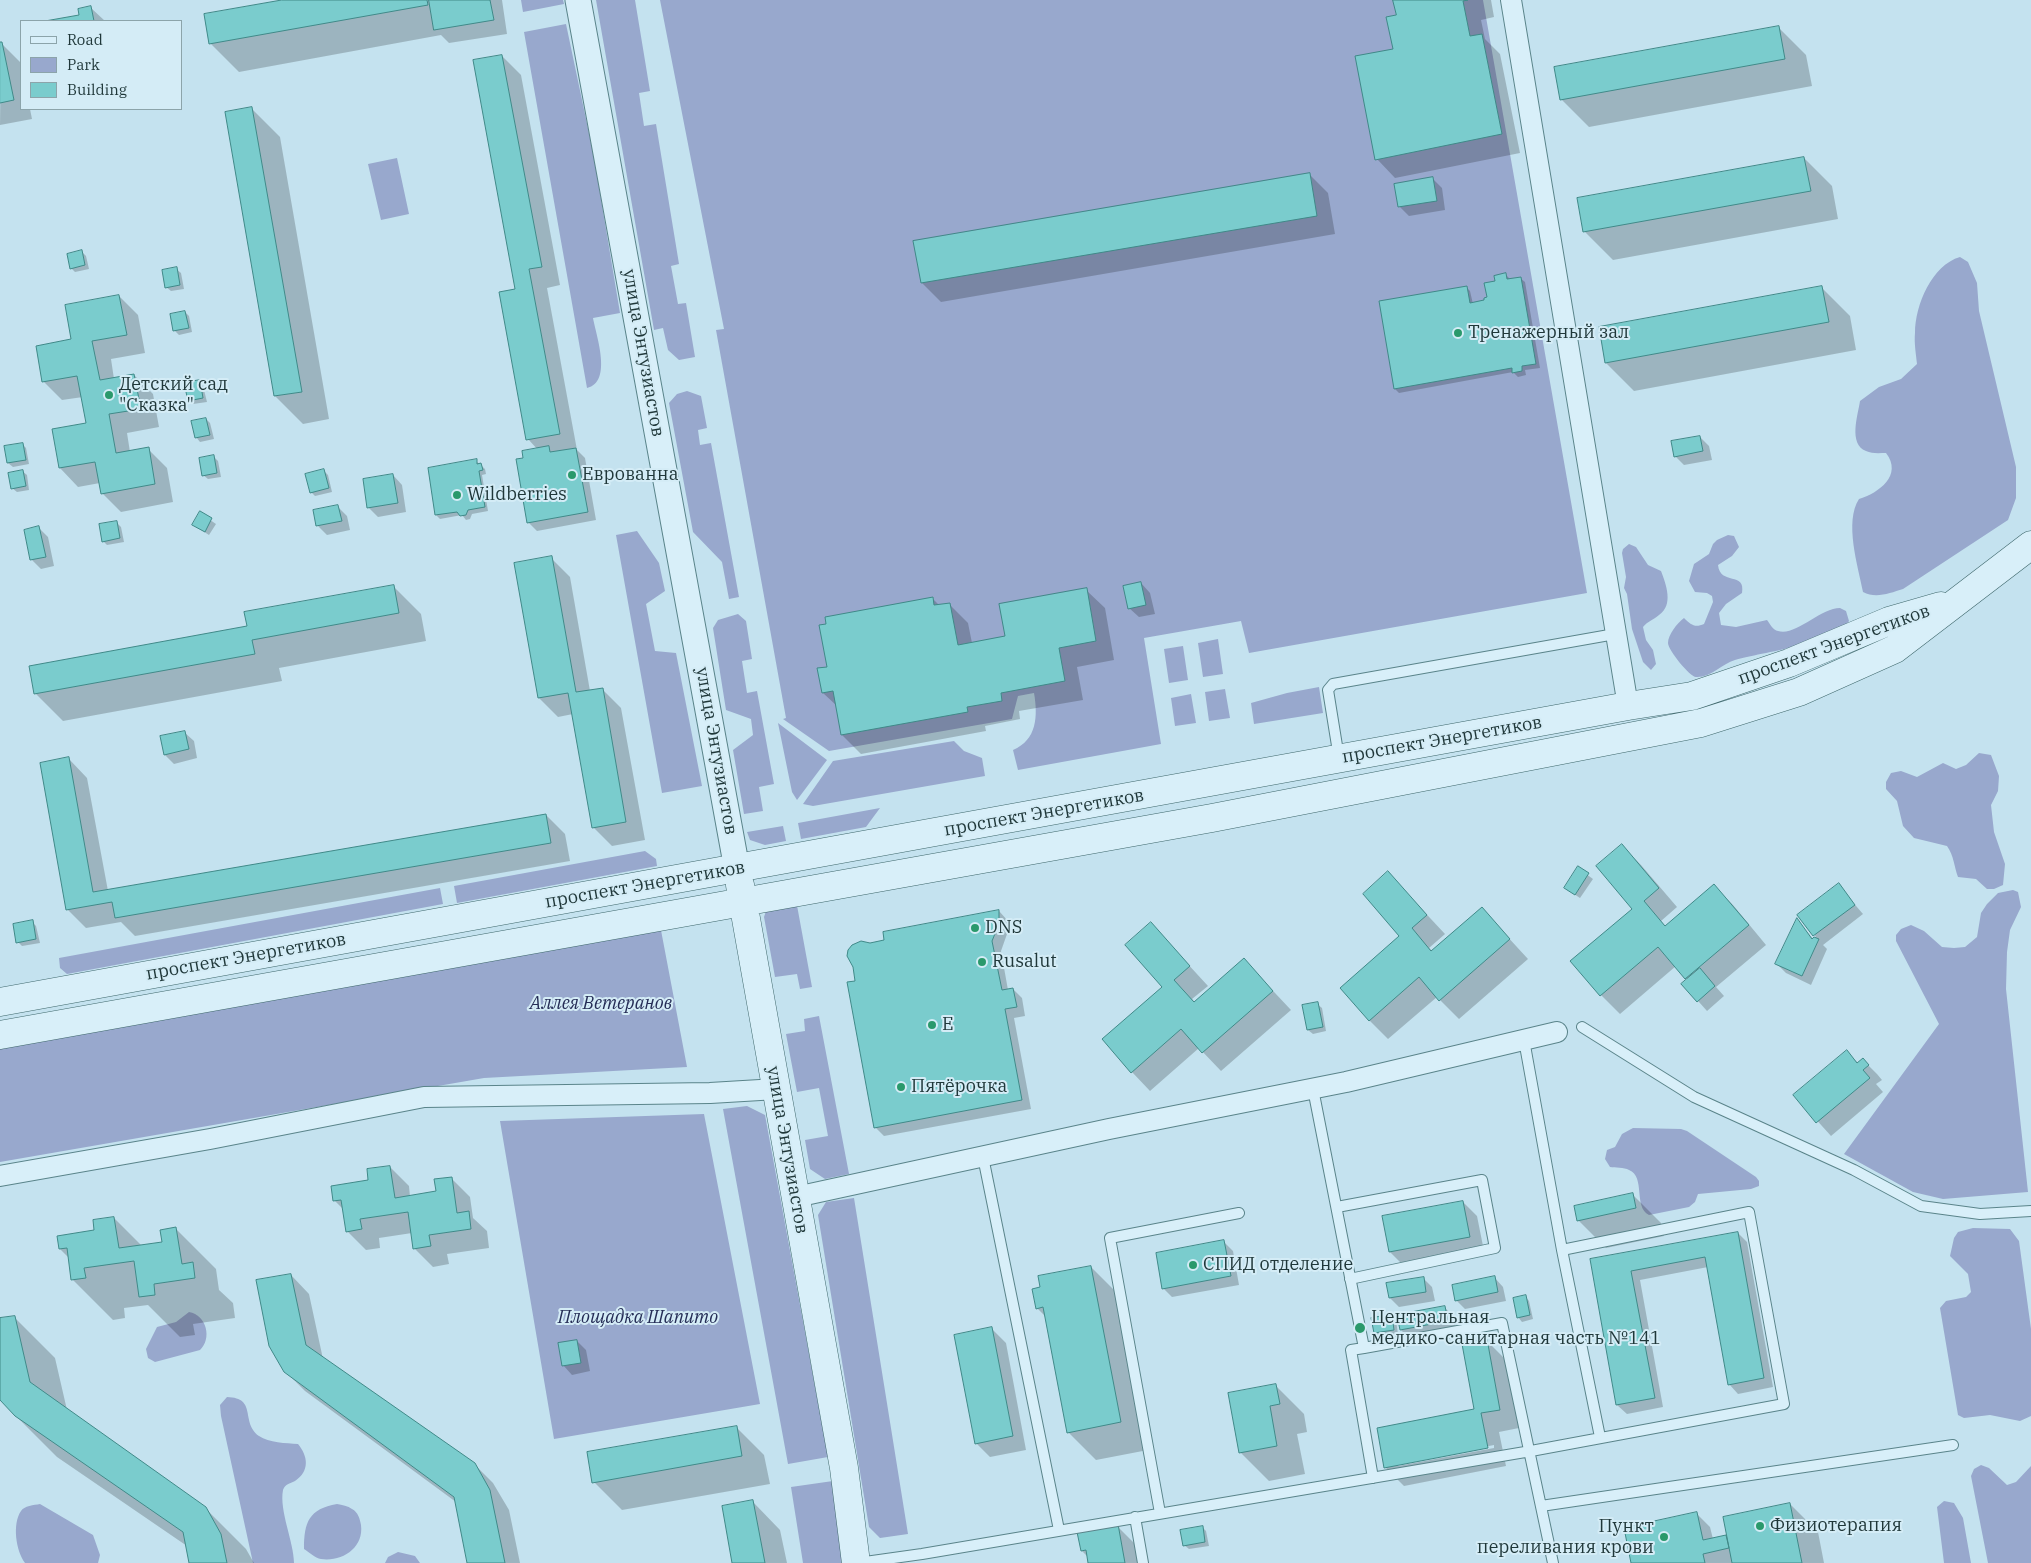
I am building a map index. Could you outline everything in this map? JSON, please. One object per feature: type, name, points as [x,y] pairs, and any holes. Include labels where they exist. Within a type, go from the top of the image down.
[{"type":"main road","points":[[1954,602],[2031,545]]},
{"type":"main road","name":"проспект Энергетиков","points":[[0,1002],[1443,739],[1692,696],[1788,663],[1889,622],[1954,602]]},
{"type":"main road","name":"проспект Энергетиков","points":[[0,1035],[1212,818],[1701,723],[1799,692],[1895,650],[1954,602]]},
{"type":"main road","points":[[1692,696],[1701,723]]},
{"type":"main road","points":[[1443,739],[1449,772]]},
{"type":"main road","points":[[1339,759],[1344,792]]},
{"type":"main road","points":[[1202,784],[1212,818]]},
{"type":"main road","name":"улица Энтузиастов","points":[[737,869],[844,1468],[857,1563]]},
{"type":"street","name":"улица Энтузиастов","points":[[578,0],[737,869]]},
{"type":"street","points":[[1511,0],[1628,706]]},
{"type":"street","points":[[796,1197],[1109,1129],[1313,1089],[1557,1032]]},
{"type":"street","points":[[0,1176],[210,1139],[424,1097],[710,1093],[777,1090]]},
{"type":"lane","points":[[1339,759],[1328,690],[1333,684],[1615,634]]},
{"type":"lane","points":[[1582,1027],[1694,1097],[1854,1170],[1920,1206],[1980,1214],[2031,1211]]},
{"type":"lane","points":[[1524,1040],[1562,1250],[1600,1437]]},
{"type":"lane","points":[[1313,1089],[1364,1348]]},
{"type":"lane","points":[[984,1157],[1059,1530]]},
{"type":"lane","points":[[1337,1207],[1482,1180],[1495,1248],[1350,1279]]},
{"type":"lane","points":[[857,1563],[1531,1451],[1784,1404],[1749,1212],[1562,1250]]},
{"type":"lane","points":[[1160,1513],[1110,1238],[1239,1213]]},
{"type":"lane","points":[[1373,1478],[1351,1350],[1502,1323],[1531,1451],[1553,1563]]},
{"type":"lane","points":[[1541,1506],[1953,1445]]},
{"type":"lane","points":[[1135,1517],[1143,1563]]},
{"type":"green space","points":[[521,0],[563,0],[564,4],[523,12]]},
{"type":"green space","points":[[596,0],[635,0],[650,91],[639,93],[644,126],[656,124],[679,264],[671,266],[678,304],[686,303],[695,357],[679,360],[668,350],[663,328],[654,330]]},
{"type":"green space","points":[[660,0],[1483,0],[1587,593],[1249,653],[1241,621],[1144,638],[1161,744],[1018,770],[1013,750],[1027,740],[1034,726],[1036,710],[1034,693],[1018,696],[1012,719],[829,751],[783,719],[786,718],[716,330],[724,329]]},
{"type":"green space","points":[[566,24],[594,157],[620,313],[593,318],[601,357],[601,368],[595,384],[587,388],[524,32]]},
{"type":"green space","points":[[397,158],[409,214],[381,220],[368,164]]},
{"type":"green space","points":[[1960,257],[1968,262],[1977,283],[1979,311],[2016,467],[2016,498],[2008,520],[1903,589],[1883,595],[1868,594],[1863,592],[1852,532],[1855,509],[1859,499],[1881,488],[1890,476],[1892,469],[1891,461],[1886,453],[1868,452],[1860,447],[1857,442],[1856,421],[1860,401],[1879,387],[1901,379],[1917,364],[1916,322],[1922,299],[1933,277],[1941,268],[1950,261]]},
{"type":"green space","points":[[687,391],[701,396],[707,428],[698,430],[700,445],[711,443],[739,597],[729,599],[722,562],[693,532],[669,403],[677,394]]},
{"type":"green space","points":[[637,531],[659,563],[665,591],[646,604],[655,651],[676,653],[702,786],[662,793],[616,535]]},
{"type":"green space","points":[[1728,535],[1734,536],[1739,547],[1732,556],[1718,565],[1723,575],[1740,582],[1742,593],[1726,604],[1719,613],[1721,625],[1736,627],[1767,620],[1778,631],[1785,632],[1800,626],[1824,612],[1840,608],[1846,611],[1849,621],[1841,629],[1829,636],[1796,646],[1735,660],[1701,677],[1693,676],[1675,657],[1668,640],[1673,629],[1684,618],[1693,625],[1704,624],[1713,602],[1712,596],[1707,593],[1695,592],[1689,581],[1694,564],[1709,554],[1717,540]]},
{"type":"green space","points":[[1629,544],[1636,547],[1648,565],[1661,571],[1667,588],[1668,600],[1664,611],[1643,627],[1646,640],[1653,650],[1656,664],[1651,670],[1643,662],[1632,629],[1627,594],[1624,588],[1626,577],[1622,553],[1623,549]]},
{"type":"green space","points":[[738,614],[746,621],[752,659],[742,661],[747,693],[757,691],[774,784],[759,787],[763,811],[744,814],[733,750],[753,735],[751,719],[726,710],[713,628],[718,620]]},
{"type":"green space","points":[[1218,639],[1223,674],[1203,677],[1198,643]]},
{"type":"green space","points":[[1183,646],[1188,680],[1169,683],[1164,649]]},
{"type":"green space","points":[[1319,687],[1323,713],[1254,724],[1251,703]]},
{"type":"green space","points":[[1225,689],[1230,718],[1209,721],[1205,692]]},
{"type":"green space","points":[[1191,694],[1196,723],[1175,726],[1171,698]]},
{"type":"green space","points":[[778,723],[827,760],[797,800],[792,792]]},
{"type":"green space","points":[[954,741],[964,751],[982,758],[985,776],[813,806],[803,804],[833,761]]},
{"type":"green space","points":[[1979,753],[1991,755],[1999,776],[1998,791],[1991,805],[1994,832],[2005,864],[2003,885],[1994,889],[1987,889],[1976,879],[1958,877],[1953,857],[1947,846],[1914,838],[1903,826],[1897,801],[1886,789],[1886,782],[1891,773],[1901,771],[1917,777],[1943,763],[1956,769],[1966,765]]},
{"type":"green space","points":[[880,808],[866,827],[801,839],[798,823]]},
{"type":"green space","points":[[783,826],[786,841],[765,845],[750,840],[747,832]]},
{"type":"green space","points":[[645,851],[656,859],[657,866],[457,903],[454,886]]},
{"type":"green space","points":[[440,888],[443,904],[67,974],[60,968],[59,958]]},
{"type":"green space","points":[[2013,890],[2018,892],[2021,907],[2010,930],[2007,952],[2006,989],[2028,1192],[1943,1199],[1913,1192],[1844,1154],[1939,1024],[1896,941],[1896,935],[1901,929],[1911,925],[1924,931],[1942,947],[1965,947],[1977,937],[1981,913],[1987,904],[1998,893]]},
{"type":"green space","points":[[796,900],[812,987],[800,989],[797,974],[775,977],[764,917],[766,911]]},
{"type":"green space","name":"Аллея Ветеранов","points":[[660,925],[687,1067],[484,1078],[0,1162],[0,1046]]},
{"type":"green space","points":[[819,1016],[849,1174],[825,1179],[810,1169],[805,1140],[828,1136],[819,1088],[797,1092],[786,1034],[805,1031],[804,1019]]},
{"type":"green space","points":[[747,1106],[765,1115],[828,1457],[788,1464],[723,1109]]},
{"type":"green space","name":"Площадка Шапито","points":[[704,1114],[760,1404],[554,1439],[500,1121]]},
{"type":"green space","points":[[1633,1128],[1681,1129],[1687,1131],[1756,1177],[1759,1181],[1759,1186],[1751,1189],[1698,1194],[1695,1202],[1689,1207],[1649,1215],[1642,1206],[1639,1185],[1634,1174],[1625,1168],[1610,1167],[1605,1159],[1607,1150],[1615,1147],[1622,1134]]},
{"type":"green space","points":[[854,1198],[908,1534],[880,1538],[869,1527],[818,1215],[826,1202]]},
{"type":"green space","points":[[1973,1228],[2010,1229],[2019,1241],[2031,1329],[2031,1416],[2020,1421],[1990,1415],[1964,1418],[1958,1415],[1940,1308],[1946,1301],[1966,1297],[1971,1292],[1968,1274],[1950,1256],[1954,1238],[1958,1232]]},
{"type":"green space","points":[[189,1312],[200,1318],[206,1328],[206,1340],[200,1350],[155,1362],[148,1358],[146,1349],[157,1327],[176,1322]]},
{"type":"green space","points":[[227,1397],[236,1398],[246,1406],[250,1424],[259,1436],[273,1441],[298,1444],[304,1453],[306,1463],[303,1473],[284,1488],[282,1498],[294,1563],[253,1563],[221,1416],[220,1405]]},
{"type":"green space","points":[[1981,1465],[1989,1468],[2007,1485],[2016,1482],[2031,1466],[2031,1563],[1988,1563],[1971,1476],[1974,1469]]},
{"type":"green space","points":[[833,1481],[844,1563],[803,1563],[791,1487]]},
{"type":"green space","points":[[1944,1501],[1954,1503],[1963,1518],[1971,1563],[1944,1563],[1937,1507]]},
{"type":"green space","points":[[40,1504],[93,1535],[100,1555],[98,1563],[25,1563],[17,1545],[16,1530],[18,1516],[22,1509]]},
{"type":"green space","points":[[337,1504],[349,1507],[357,1514],[361,1525],[359,1540],[355,1547],[344,1556],[321,1559],[304,1549],[307,1524],[314,1513],[320,1509]]},
{"type":"green space","points":[[398,1552],[415,1556],[420,1563],[385,1563],[388,1557]]},
{"type":"building","points":[[282,0],[427,0],[428,5],[209,44],[204,14]]},
{"type":"building","points":[[429,0],[490,0],[494,20],[434,30]]},
{"type":"building","points":[[1393,0],[1468,0],[1463,1],[1470,36],[1482,34],[1502,134],[1375,160],[1355,56],[1393,49],[1386,17],[1396,15]]},
{"type":"building","points":[[91,6],[94,20],[51,20],[79,15],[78,9]]},
{"type":"building","points":[[1779,26],[1785,59],[1560,100],[1554,67]]},
{"type":"building","points":[[0,42],[2,42],[14,100],[0,103]]},
{"type":"building","points":[[502,55],[542,267],[529,269],[560,434],[526,440],[499,292],[515,289],[473,60]]},
{"type":"building","points":[[252,107],[302,392],[274,396],[225,112]]},
{"type":"building","points":[[1804,157],[1811,191],[1583,232],[1577,198]]},
{"type":"building","points":[[1310,173],[1317,216],[921,283],[913,241]]},
{"type":"building","points":[[1433,177],[1437,201],[1398,207],[1394,184]]},
{"type":"building","points":[[82,250],[85,265],[70,269],[67,254]]},
{"type":"building","points":[[177,267],[180,285],[165,288],[162,270]]},
{"type":"building","name":"Тренажерный зал","points":[[1506,273],[1507,279],[1521,277],[1536,364],[1522,366],[1522,371],[1512,373],[1512,368],[1394,389],[1379,301],[1467,286],[1470,303],[1484,300],[1487,297],[1484,283],[1495,281],[1494,276]]},
{"type":"building","points":[[1822,286],[1829,322],[1605,363],[1599,327]]},
{"type":"building","name":"Детский сад \"Сказка\"","points":[[119,295],[127,335],[92,341],[100,380],[134,374],[141,409],[109,414],[116,453],[149,447],[155,484],[101,494],[95,462],[59,468],[52,429],[86,423],[77,376],[42,382],[36,346],[71,339],[65,305]]},
{"type":"building","points":[[185,311],[189,328],[173,331],[170,314]]},
{"type":"building","points":[[200,380],[203,398],[188,401],[184,383]]},
{"type":"building","points":[[206,418],[210,435],[195,438],[191,421]]},
{"type":"building","points":[[1700,436],[1703,451],[1674,457],[1671,441]]},
{"type":"building","points":[[23,443],[26,460],[7,463],[4,446]]},
{"type":"building","points":[[549,446],[550,452],[576,448],[588,512],[527,523],[516,459],[523,458],[522,451]]},
{"type":"building","points":[[214,455],[217,473],[202,476],[199,458]]},
{"type":"building","name":"Wildberries","points":[[477,459],[477,464],[481,463],[483,470],[479,471],[485,507],[468,510],[466,515],[460,516],[457,512],[435,515],[428,468]]},
{"type":"building","points":[[324,469],[329,488],[310,493],[305,474]]},
{"type":"building","points":[[23,470],[26,486],[11,489],[8,473]]},
{"type":"building","points":[[393,474],[398,503],[367,508],[363,479]]},
{"type":"building","points":[[338,505],[342,521],[316,526],[313,510]]},
{"type":"building","points":[[200,511],[212,518],[205,532],[192,525]]},
{"type":"building","points":[[117,521],[120,538],[102,542],[99,524]]},
{"type":"building","points":[[39,526],[46,557],[30,560],[24,530]]},
{"type":"building","points":[[552,556],[576,692],[603,688],[626,822],[592,828],[568,693],[538,698],[514,563]]},
{"type":"building","points":[[1141,582],[1146,605],[1128,609],[1123,586]]},
{"type":"building","points":[[394,585],[399,613],[252,640],[255,654],[34,694],[29,666],[247,626],[244,612]]},
{"type":"building","points":[[1087,588],[1096,641],[1059,648],[1065,681],[1001,693],[1002,701],[967,707],[968,712],[841,735],[833,691],[822,693],[817,668],[827,667],[819,625],[826,624],[825,617],[933,597],[934,605],[950,603],[958,645],[1005,636],[999,604]]},
{"type":"building","points":[[185,731],[189,749],[164,755],[160,736]]},
{"type":"building","points":[[69,757],[93,892],[546,814],[551,843],[115,918],[112,902],[66,910],[40,763]]},
{"type":"building","points":[[1622,844],[1659,888],[1644,901],[1665,926],[1714,884],[1749,925],[1685,979],[1658,947],[1600,996],[1570,961],[1632,909],[1596,866]]},
{"type":"building","points":[[1578,866],[1589,873],[1575,895],[1564,888]]},
{"type":"building","points":[[1388,871],[1427,915],[1412,928],[1431,951],[1482,907],[1510,939],[1439,1001],[1419,977],[1369,1021],[1340,988],[1399,936],[1363,894]]},
{"type":"building","points":[[1839,883],[1855,905],[1813,936],[1797,915]]},
{"type":"building","name":"Е","points":[[999,910],[999,924],[992,941],[1002,990],[1013,988],[1017,1007],[1005,1009],[1022,1100],[874,1128],[847,982],[855,981],[853,967],[847,956],[848,950],[852,945],[861,941],[870,943],[884,940],[883,932]]},
{"type":"building","points":[[1797,918],[1812,939],[1814,937],[1819,939],[1802,976],[1775,964]]},
{"type":"building","points":[[33,920],[36,939],[16,943],[13,924]]},
{"type":"building","points":[[1151,922],[1190,966],[1174,980],[1194,1002],[1244,958],[1273,991],[1202,1053],[1181,1029],[1131,1073],[1102,1039],[1162,987],[1125,945]]},
{"type":"building","points":[[1700,968],[1715,986],[1697,1002],[1681,984]]},
{"type":"building","points":[[1318,1002],[1323,1027],[1307,1030],[1302,1005]]},
{"type":"building","points":[[1847,1050],[1857,1063],[1863,1058],[1869,1065],[1863,1070],[1870,1078],[1816,1123],[1793,1095]]},
{"type":"building","points":[[390,1166],[395,1198],[436,1191],[434,1179],[452,1177],[457,1213],[469,1211],[471,1229],[429,1235],[431,1246],[413,1249],[408,1212],[360,1219],[362,1229],[346,1232],[341,1200],[333,1201],[331,1186],[368,1180],[367,1169]]},
{"type":"building","points":[[1633,1193],[1636,1208],[1577,1221],[1574,1206]]},
{"type":"building","points":[[1463,1201],[1470,1237],[1389,1252],[1382,1216]]},
{"type":"building","points":[[114,1217],[119,1248],[162,1242],[160,1230],[176,1227],[182,1264],[193,1262],[195,1278],[154,1284],[155,1295],[139,1297],[134,1261],[84,1268],[86,1278],[71,1280],[67,1248],[59,1249],[57,1236],[94,1230],[93,1220]]},
{"type":"building","points":[[1738,1232],[1764,1378],[1728,1385],[1705,1257],[1631,1271],[1655,1398],[1616,1405],[1590,1259]]},
{"type":"building","name":"СПИД отделение","points":[[1224,1240],[1231,1276],[1162,1289],[1156,1253]]},
{"type":"building","points":[[1091,1266],[1121,1422],[1067,1433],[1043,1307],[1036,1309],[1032,1289],[1040,1287],[1038,1276]]},
{"type":"building","points":[[291,1274],[306,1345],[475,1463],[490,1490],[505,1563],[467,1563],[454,1497],[284,1372],[269,1346],[256,1280]]},
{"type":"building","points":[[1495,1276],[1498,1292],[1455,1301],[1452,1285]]},
{"type":"building","points":[[1424,1277],[1426,1292],[1389,1298],[1386,1283]]},
{"type":"building","points":[[1526,1295],[1530,1315],[1517,1318],[1513,1298]]},
{"type":"building","points":[[1445,1306],[1448,1321],[1400,1330],[1397,1315]]},
{"type":"building","points":[[1392,1315],[1394,1330],[1374,1333],[1371,1318]]},
{"type":"building","points":[[15,1316],[30,1382],[206,1507],[221,1534],[227,1563],[189,1563],[183,1532],[15,1416],[0,1400],[0,1318]]},
{"type":"building","points":[[992,1327],[1013,1436],[975,1444],[954,1335]]},
{"type":"building","points":[[1487,1339],[1500,1410],[1481,1413],[1488,1448],[1384,1468],[1377,1428],[1474,1409],[1462,1344]]},
{"type":"building","points":[[577,1340],[581,1363],[562,1366],[558,1343]]},
{"type":"building","points":[[1276,1384],[1280,1404],[1270,1406],[1277,1446],[1239,1453],[1228,1393]]},
{"type":"building","points":[[737,1426],[742,1456],[592,1483],[587,1452]]},
{"type":"building","points":[[753,1500],[765,1563],[732,1563],[722,1506]]},
{"type":"building","name":"Физиотерапия","points":[[1790,1503],[1802,1563],[1732,1563],[1723,1517]]},
{"type":"building","name":"Пункт переливания крови","points":[[1697,1512],[1703,1540],[1726,1535],[1729,1548],[1703,1554],[1705,1563],[1631,1563],[1624,1528]]},
{"type":"building","points":[[1118,1524],[1125,1563],[1088,1563],[1086,1550],[1081,1551],[1077,1532]]},
{"type":"building","points":[[1203,1526],[1205,1542],[1183,1546],[1180,1530]]},
{"type":"place","name":"Тренажерный зал","points":[[1458,333]]},
{"type":"place","name":"Детский сад \"Сказка\"","points":[[109,395]]},
{"type":"place","name":"Еврованна","points":[[572,475]]},
{"type":"place","name":"Wildberries","points":[[457,495]]},
{"type":"place","name":"DNS","points":[[975,928]]},
{"type":"place","name":"Rusalut","points":[[982,962]]},
{"type":"place","name":"Е","points":[[932,1025]]},
{"type":"place","name":"Пятёрочка","points":[[901,1087]]},
{"type":"place","name":"СПИД отделение","points":[[1193,1265]]},
{"type":"place","name":"Центральная медико-санитарная часть №141","points":[[1360,1328]]},
{"type":"place","name":"Физиотерапия","points":[[1760,1526]]},
{"type":"place","name":"Пункт переливания крови","points":[[1664,1537]]}]
